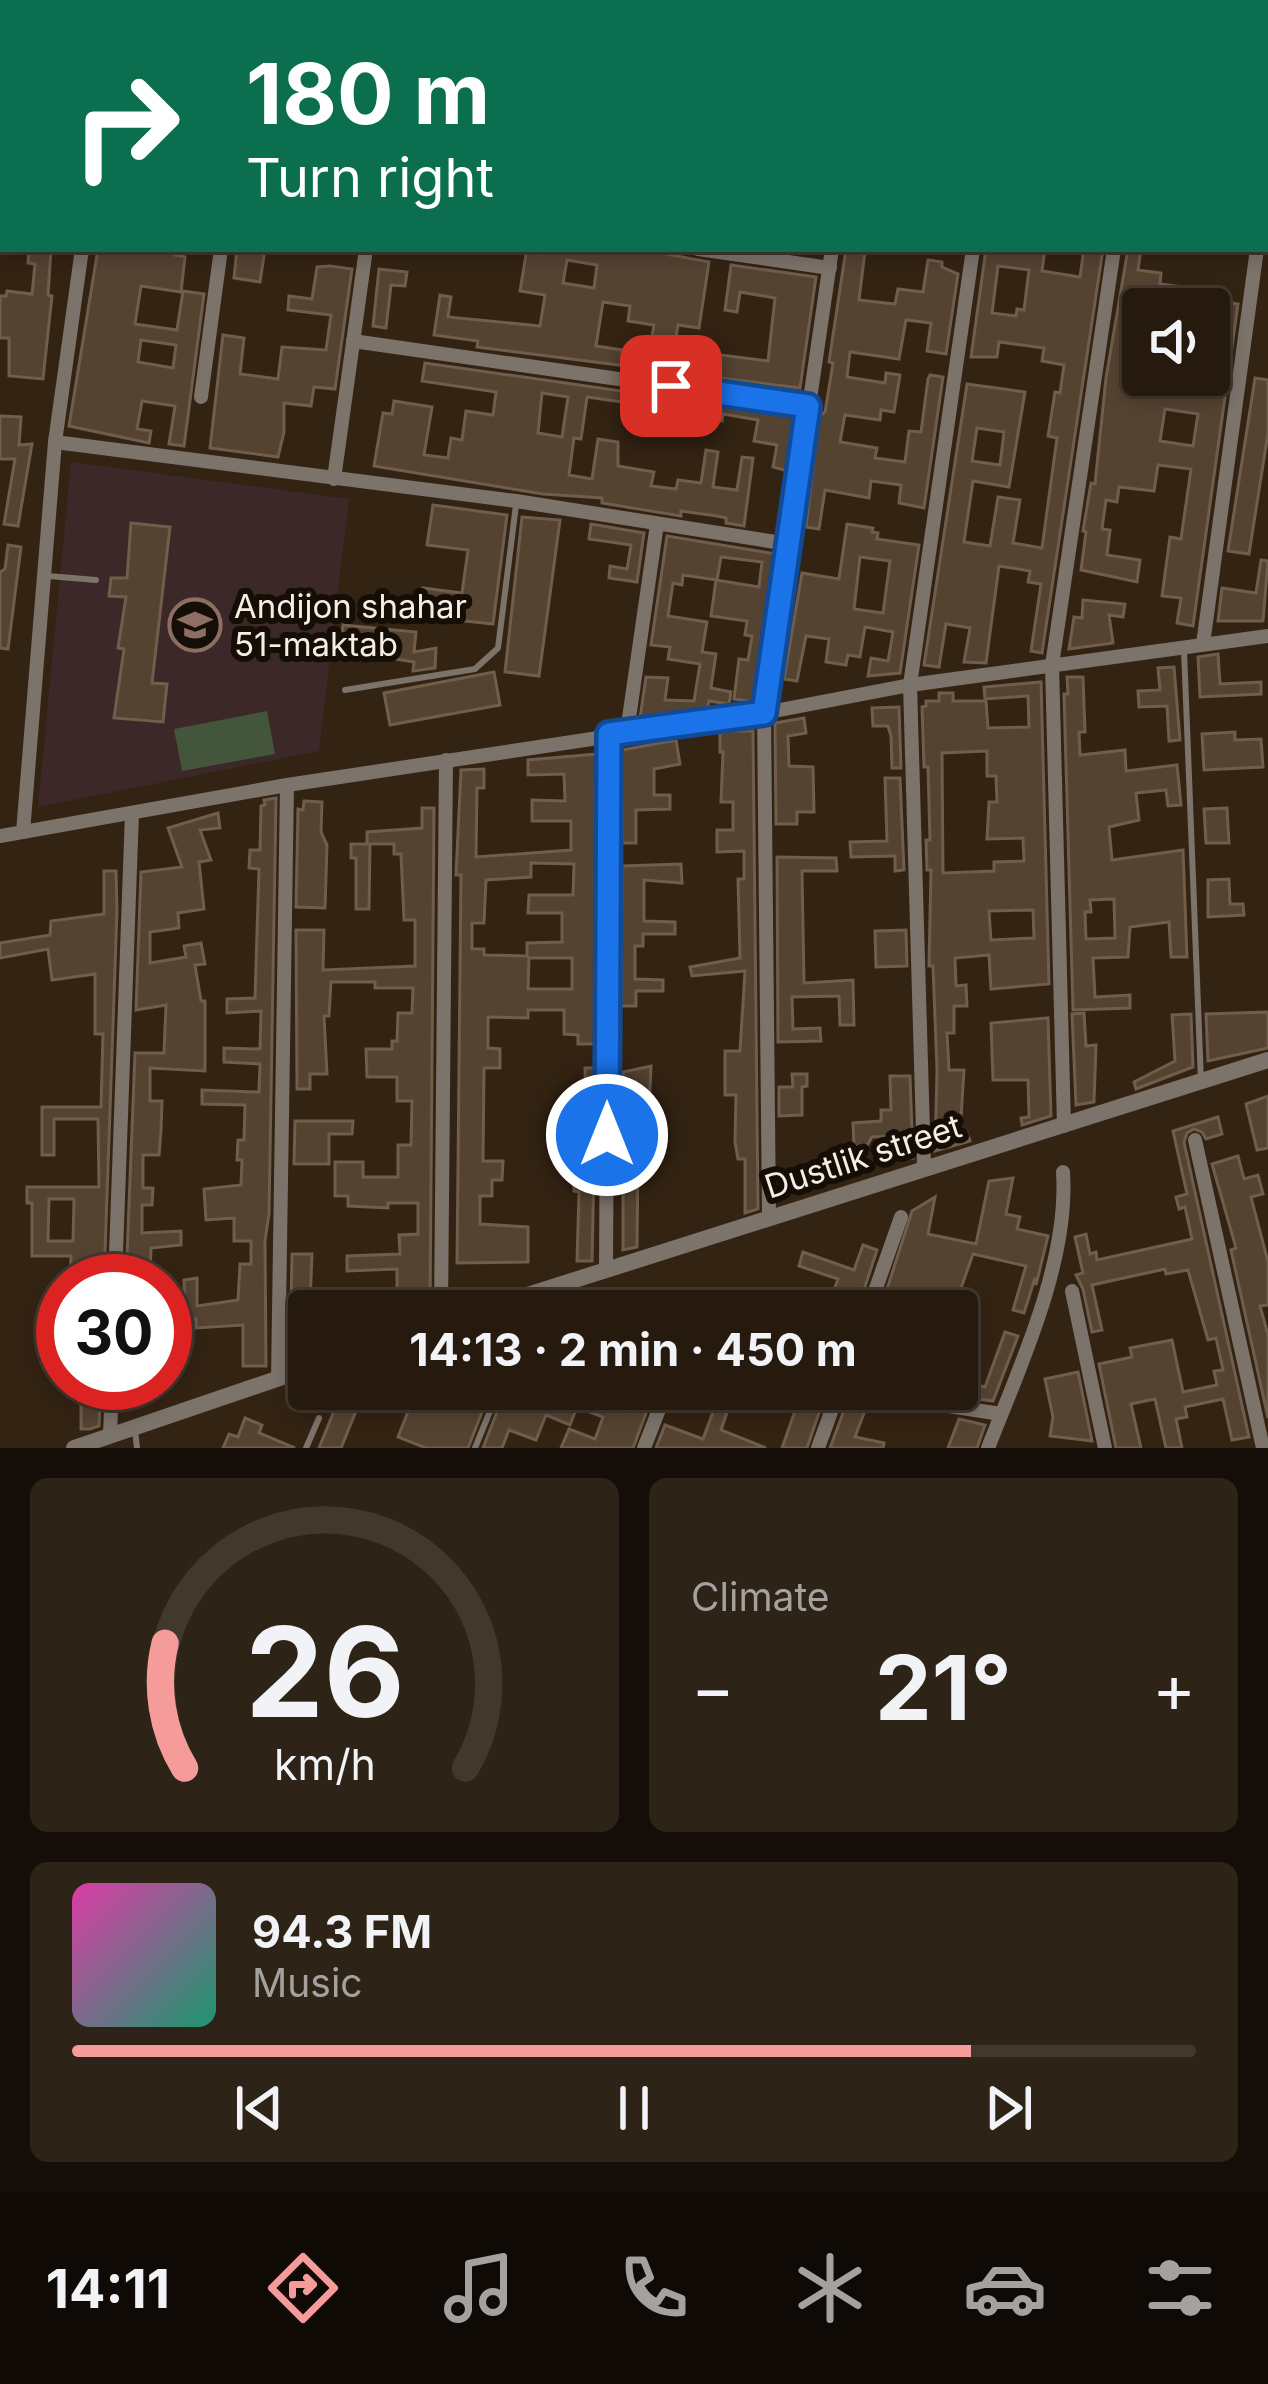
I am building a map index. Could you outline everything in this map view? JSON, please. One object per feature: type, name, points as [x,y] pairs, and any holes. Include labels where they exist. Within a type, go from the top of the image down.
[{"type":"street","points":[[23,832],[56,442],[82,252]]},
{"type":"street","points":[[201,397],[221,252]]},
{"type":"street","points":[[334,479],[366,252]]},
{"type":"street","points":[[719,252],[830,268]]},
{"type":"street","points":[[769,1217],[764,713],[832,252]]},
{"type":"street","points":[[923,1166],[910,685],[973,252]]},
{"type":"street","points":[[1064,1126],[1052,665],[1114,252]]},
{"type":"street","points":[[1203,644],[1257,252]]},
{"type":"street","points":[[353,341],[808,406]]},
{"type":"street","points":[[56,442],[516,501],[788,544]]},
{"type":"street","points":[[627,732],[657,524]]},
{"type":"street","points":[[0,836],[287,785],[764,713],[910,685],[1268,636]]},
{"type":"street","points":[[606,1268],[609,734]]},
{"type":"street","points":[[442,1290],[446,760]]},
{"type":"street","points":[[278,1378],[287,785]]},
{"type":"street","points":[[116,1254],[132,813]]},
{"type":"street","name":"Dustlik street","points":[[540,1290],[1268,1060]]},
{"type":"street","points":[[1195,1140],[1263,1448]]},
{"type":"street","points":[[988,1448],[1057,1256],[1065,1212],[1063,1172]]},
{"type":"street","points":[[875,1290],[901,1217]]},
{"type":"street","points":[[1072,1292],[1105,1448]]},
{"type":"street","points":[[74,1448],[288,1375]]},
{"type":"street","points":[[110,1435],[111,1410]]},
{"type":"street","points":[[644,1448],[659,1410]]},
{"type":"street","points":[[818,1448],[832,1410]]},
{"type":"street","points":[[975,1410],[1001,1414]]},
{"type":"lane","points":[[345,690],[475,670],[498,648],[516,501]]},
{"type":"lane","points":[[44,576],[96,580]]},
{"type":"lane","points":[[1184,646],[1201,1081]]},
{"type":"lane","points":[[475,1448],[490,1410]]},
{"type":"lane","points":[[306,1448],[319,1418]]},
{"type":"lane","points":[[135,1426],[137,1448]]},
{"type":"shaded area","name":"Andijon shahar 51-maktab","points":[[71,462],[349,499],[319,751],[38,807]]},
{"type":"green space","points":[[267,711],[275,754],[182,771],[174,729]]},
{"type":"building","points":[[29,252],[51,252],[48,295],[52,296],[43,379],[9,376],[9,338],[0,338],[0,296],[7,291],[32,294],[35,264],[28,263]]},
{"type":"building","points":[[98,252],[176,252],[185,257],[181,292],[141,286],[135,324],[177,330],[183,291],[204,294],[184,446],[169,444],[175,406],[142,401],[137,429],[151,431],[149,443],[69,426]],"holes":[[[141,340],[176,345],[173,368],[138,362]]]},
{"type":"building","points":[[237,252],[265,252],[260,282],[234,278]]},
{"type":"building","points":[[526,252],[655,252],[709,262],[699,328],[678,325],[674,349],[768,361],[775,298],[740,292],[737,312],[725,310],[731,265],[816,277],[800,388],[477,347],[478,341],[434,335],[440,295],[451,297],[448,317],[540,326],[545,295],[520,291]],"holes":[[[567,260],[597,265],[594,288],[563,283]],[[603,302],[630,306],[628,321],[654,325],[649,354],[596,346]]]},
{"type":"building","points":[[846,252],[865,252],[859,300],[895,304],[898,289],[923,292],[928,260],[942,262],[942,267],[958,274],[946,354],[927,351],[931,323],[906,320],[899,359],[850,352],[847,377],[885,383],[886,373],[900,375],[894,412],[881,410],[880,420],[845,415],[840,442],[877,448],[875,458],[905,462],[909,431],[921,432],[928,379],[930,375],[943,377],[924,508],[899,503],[901,485],[871,481],[869,498],[825,490],[819,529],[806,527],[819,416],[825,412],[833,363],[829,362]]},
{"type":"building","points":[[986,252],[1045,252],[1042,271],[1080,277],[1084,252],[1103,252],[1042,653],[1031,651],[1041,584],[1028,582],[1030,571],[999,566],[986,663],[964,662],[970,628],[946,624],[939,667],[924,665],[967,384],[1025,392],[1009,487],[973,481],[964,542],[990,546],[998,497],[1020,500],[1013,543],[1042,548],[1057,438],[1048,436],[1064,365],[1042,361],[1044,348],[999,342],[997,357],[971,357]],"holes":[[[998,266],[1029,270],[1024,310],[1017,309],[1016,316],[992,313]],[[977,428],[1004,432],[1000,465],[972,461]]]},
{"type":"building","points":[[1127,252],[1141,252],[1138,270],[1161,273],[1160,284],[1183,287],[1122,288],[1122,396],[1225,396],[1193,626],[1177,623],[1181,598],[1162,596],[1170,537],[1181,539],[1191,469],[1158,465],[1154,491],[1119,487],[1117,502],[1106,500],[1102,529],[1110,530],[1107,555],[1140,560],[1137,582],[1081,570],[1091,483],[1095,484],[1106,378]],"holes":[[[1165,409],[1198,414],[1193,446],[1160,441]]]},
{"type":"building","points":[[317,267],[352,269],[335,389],[314,387],[311,406],[284,403],[278,457],[210,448],[223,335],[244,338],[240,374],[278,379],[282,347],[326,350],[331,315],[288,310],[289,296],[312,299]]},
{"type":"building","points":[[379,269],[407,272],[405,286],[391,285],[386,328],[373,326]]},
{"type":"building","points":[[1230,303],[1238,304],[1230,361]]},
{"type":"building","points":[[425,363],[796,416],[788,471],[773,467],[777,445],[754,441],[758,420],[723,414],[722,421],[587,397],[569,475],[592,479],[598,439],[618,442],[618,466],[654,472],[651,486],[676,489],[678,480],[701,483],[706,450],[718,452],[713,487],[737,490],[742,457],[753,458],[744,526],[717,516],[681,511],[681,516],[602,503],[602,498],[543,494],[374,466],[383,413],[392,414],[394,401],[432,407],[424,455],[448,458],[451,438],[462,440],[466,411],[493,415],[496,392],[422,381]],"holes":[[[542,393],[568,397],[562,437],[538,433]]]},
{"type":"building","points":[[1255,378],[1268,380],[1268,433],[1249,554],[1228,551]]},
{"type":"building","points":[[0,416],[21,417],[19,445],[32,444],[18,526],[4,524],[15,459],[0,459]]},
{"type":"building","points":[[433,505],[507,515],[493,624],[420,616],[423,588],[462,593],[468,550],[427,545]]},
{"type":"building","points":[[522,517],[560,520],[539,676],[505,672]]},
{"type":"building","points":[[131,523],[170,527],[152,683],[167,684],[163,722],[114,718],[126,597],[109,596],[111,578],[127,578]]},
{"type":"building","points":[[591,524],[644,533],[637,582],[609,578],[610,566],[627,569],[631,545],[589,539]]},
{"type":"building","points":[[847,524],[873,528],[877,539],[919,545],[900,673],[868,676],[871,658],[888,661],[893,632],[865,627],[860,657],[848,655],[846,665],[826,662],[829,639],[806,636],[797,681],[784,679],[802,573],[839,579]],"holes":[[[860,557],[890,561],[883,613],[854,609]]]},
{"type":"building","points":[[667,536],[776,554],[754,702],[734,699],[739,659],[748,660],[752,636],[745,635],[747,621],[711,616],[716,580],[759,587],[762,562],[721,557],[717,580],[683,575],[682,585],[673,583],[668,616],[707,622],[702,652],[716,654],[711,688],[731,692],[729,704],[709,701],[707,710],[640,718],[646,677],[668,678],[665,700],[694,701],[700,664],[668,659],[670,647],[651,645]]},
{"type":"building","points":[[8,545],[21,547],[8,649],[0,648],[0,572],[5,569]]},
{"type":"building","points":[[1261,560],[1268,561],[1263,621],[1218,621],[1222,588],[1256,593]]},
{"type":"building","points":[[1083,600],[1125,604],[1123,617],[1109,615],[1113,643],[1069,649],[1074,617],[1082,618]]},
{"type":"building","points":[[343,625],[416,632],[414,652],[436,648],[435,668],[413,671],[414,662],[340,650]]},
{"type":"building","points":[[1218,654],[1220,684],[1261,682],[1261,694],[1200,697],[1198,657]]},
{"type":"building","points":[[1174,667],[1180,740],[1169,741],[1167,706],[1139,707],[1138,691],[1160,690],[1158,668]]},
{"type":"building","points":[[494,672],[500,705],[390,725],[384,693]]},
{"type":"building","points":[[1067,677],[1083,677],[1085,732],[1079,732],[1080,755],[1125,750],[1126,771],[1177,765],[1181,805],[1168,806],[1166,790],[1136,793],[1139,820],[1109,827],[1112,860],[1183,850],[1187,957],[1171,957],[1169,922],[1130,927],[1128,957],[1093,958],[1095,997],[1130,995],[1130,1008],[1073,1010],[1064,694],[1068,694]],"holes":[[[1114,899],[1115,938],[1086,939],[1085,912],[1091,912],[1090,900]]]},
{"type":"building","points":[[1041,682],[1049,984],[991,989],[989,955],[955,958],[956,986],[966,985],[967,1006],[954,1006],[954,1033],[947,1033],[949,1070],[964,1070],[960,1135],[967,1133],[970,1141],[935,1151],[937,1070],[933,966],[929,966],[931,870],[927,870],[928,767],[924,767],[922,707],[926,701],[939,701],[939,693],[953,693],[953,701],[986,701],[988,728],[1029,727],[1028,696],[985,699],[984,687]],"holes":[[[987,751],[987,776],[996,776],[997,802],[989,802],[987,839],[1023,838],[1024,861],[994,862],[994,871],[943,873],[942,753]],[[1033,910],[1034,938],[991,940],[989,911]]]},
{"type":"building","points":[[899,707],[901,768],[892,768],[888,726],[873,726],[872,708]]},
{"type":"building","points":[[804,718],[806,733],[788,736],[789,766],[813,767],[814,812],[797,812],[797,824],[776,824],[775,723]]},
{"type":"building","points":[[753,731],[758,1209],[745,1213],[745,1159],[738,1159],[735,1142],[736,1095],[725,1095],[725,1051],[740,1051],[745,971],[692,976],[690,967],[740,958],[738,879],[744,879],[744,851],[717,852],[717,830],[733,830],[733,802],[721,802],[720,733]]},
{"type":"building","points":[[1235,732],[1235,740],[1261,739],[1263,767],[1204,770],[1202,734]]},
{"type":"building","points":[[676,740],[680,764],[654,769],[654,795],[670,795],[670,809],[636,810],[636,843],[622,843],[622,750]]},
{"type":"building","points":[[598,754],[596,1044],[578,1044],[578,1035],[564,1034],[564,1010],[528,1010],[528,1018],[488,1017],[488,1048],[500,1049],[500,1068],[484,1068],[483,1161],[503,1161],[502,1180],[492,1180],[492,1196],[480,1196],[480,1224],[528,1227],[528,1262],[457,1263],[461,875],[456,875],[461,770],[484,769],[484,788],[477,788],[476,857],[571,850],[571,821],[532,821],[532,800],[565,801],[564,774],[528,775],[528,760]],"holes":[[[531,863],[574,864],[573,895],[529,895],[528,913],[562,913],[562,942],[527,943],[527,956],[484,955],[484,949],[472,949],[472,923],[484,923],[486,880],[531,877]],[[529,958],[572,958],[572,989],[528,989]]]},
{"type":"building","points":[[885,778],[900,778],[904,870],[895,871],[895,856],[851,857],[850,842],[887,841]]},
{"type":"building","points":[[276,798],[266,1366],[243,1366],[243,1325],[196,1328],[192,1279],[197,1278],[197,1306],[238,1300],[240,1264],[251,1264],[251,1241],[234,1241],[234,1218],[206,1220],[204,1189],[241,1185],[238,1140],[244,1140],[245,1105],[202,1104],[202,1090],[259,1092],[260,1064],[224,1062],[224,1048],[260,1049],[261,1011],[227,1013],[227,999],[255,998],[259,869],[249,868],[250,850],[260,850],[264,800]]},
{"type":"building","points":[[304,801],[322,802],[321,832],[327,845],[325,908],[296,907],[298,809],[303,810]]},
{"type":"building","points":[[422,808],[434,808],[430,1290],[397,1290],[397,1269],[347,1271],[347,1256],[400,1254],[399,1235],[418,1234],[418,1203],[388,1203],[388,1208],[348,1206],[348,1196],[335,1196],[335,1162],[363,1162],[363,1177],[398,1177],[398,1145],[411,1145],[412,1101],[397,1101],[397,1077],[367,1077],[366,1049],[392,1049],[392,1041],[397,1041],[398,1013],[412,1013],[413,988],[331,982],[329,1016],[324,1016],[327,1074],[310,1074],[310,1089],[297,1089],[296,930],[324,930],[323,970],[415,966],[415,920],[404,920],[401,854],[394,854],[394,844],[370,844],[369,909],[356,909],[356,858],[351,858],[351,844],[367,844],[367,832],[422,828]]},
{"type":"building","points":[[1227,808],[1229,843],[1206,843],[1204,809]]},
{"type":"building","points":[[218,813],[220,828],[200,830],[211,860],[199,862],[204,909],[178,913],[179,928],[150,932],[150,963],[186,957],[184,946],[201,943],[205,964],[195,965],[201,1001],[205,1001],[205,1071],[150,1068],[150,1101],[162,1101],[161,1131],[159,1155],[143,1155],[143,1188],[153,1188],[152,1205],[142,1205],[142,1233],[181,1231],[181,1245],[151,1248],[151,1254],[127,1254],[135,1053],[164,1053],[166,1005],[136,1010],[141,872],[182,867],[168,828]]},
{"type":"building","points":[[777,857],[836,858],[837,871],[802,871],[804,983],[853,980],[854,1025],[840,1025],[839,996],[792,997],[793,1029],[820,1028],[821,1041],[778,1042]]},
{"type":"building","points":[[681,864],[682,883],[644,880],[644,921],[675,922],[675,934],[643,934],[643,946],[635,946],[635,979],[663,980],[663,991],[636,991],[636,1006],[621,1006],[622,866]]},
{"type":"building","points":[[104,871],[116,871],[105,1254],[32,1256],[32,1203],[27,1203],[27,1187],[99,1187],[98,1119],[54,1119],[54,1155],[42,1155],[42,1107],[101,1107],[103,1034],[95,1034],[95,974],[52,980],[48,949],[0,958],[0,943],[50,935],[51,921],[104,914]],"holes":[[[49,1199],[74,1199],[73,1241],[48,1241]]]},
{"type":"building","points":[[1229,879],[1230,904],[1243,904],[1244,915],[1208,917],[1208,880]]},
{"type":"building","points":[[906,930],[907,966],[876,967],[875,931]]},
{"type":"building","points":[[1268,1012],[1268,1048],[1208,1061],[1206,1014]]},
{"type":"building","points":[[1084,1013],[1086,1046],[1096,1045],[1094,1102],[1076,1105],[1072,1014]]},
{"type":"building","points":[[1191,1014],[1193,1067],[1136,1089],[1134,1082],[1175,1061],[1172,1015]]},
{"type":"building","points":[[1048,1018],[1051,1116],[1022,1125],[1021,1118],[1029,1117],[1028,1080],[993,1080],[991,1023]]},
{"type":"building","points":[[651,1066],[649,1114],[643,1114],[644,1158],[638,1158],[637,1247],[623,1250],[623,1072]]},
{"type":"building","points":[[585,1068],[596,1068],[592,1261],[577,1261],[579,1192],[566,1175],[564,1113],[586,1114]]},
{"type":"building","points":[[792,1074],[807,1074],[802,1115],[779,1116],[779,1087],[793,1087]]},
{"type":"building","points":[[890,1076],[910,1076],[913,1158],[896,1159],[895,1136],[872,1137],[866,1147],[854,1147],[853,1123],[881,1121],[881,1110],[891,1110]]},
{"type":"building","points":[[1268,1096],[1268,1148],[1257,1150],[1246,1104]]},
{"type":"building","points":[[1218,1117],[1222,1134],[1206,1139],[1194,1129],[1184,1142],[1249,1437],[1232,1440],[1223,1399],[1185,1407],[1187,1417],[1176,1419],[1182,1448],[1166,1448],[1155,1399],[1131,1404],[1141,1448],[1116,1448],[1099,1364],[1132,1357],[1130,1348],[1172,1340],[1183,1392],[1217,1385],[1214,1371],[1223,1370],[1216,1338],[1208,1340],[1188,1270],[1166,1274],[1165,1269],[1092,1285],[1102,1330],[1092,1332],[1076,1275],[1083,1273],[1075,1237],[1086,1234],[1090,1254],[1096,1252],[1097,1260],[1192,1239],[1185,1207],[1179,1209],[1176,1197],[1187,1194],[1173,1131]]},
{"type":"building","points":[[295,1121],[353,1121],[352,1134],[329,1134],[329,1164],[294,1164]]},
{"type":"building","points":[[1238,1156],[1244,1179],[1258,1175],[1263,1194],[1251,1197],[1268,1262],[1268,1305],[1260,1306],[1268,1335],[1268,1418],[1231,1250],[1236,1248],[1212,1164]]},
{"type":"building","points":[[1013,1178],[1006,1214],[1020,1217],[1017,1229],[1048,1236],[1024,1313],[1013,1310],[1026,1266],[973,1254],[960,1290],[887,1290],[912,1211],[935,1197],[928,1234],[976,1244],[989,1181]]},
{"type":"building","points":[[863,1245],[877,1250],[864,1290],[834,1290],[838,1279],[799,1266],[803,1252],[854,1270]]},
{"type":"building","points":[[292,1254],[312,1254],[311,1290],[291,1290]]},
{"type":"building","points":[[1005,1332],[1018,1336],[993,1401],[978,1399],[978,1386],[985,1387]]},
{"type":"building","points":[[1078,1372],[1092,1441],[1050,1436],[1053,1417],[1045,1379]]},
{"type":"building","points":[[81,1410],[100,1410],[99,1426],[81,1429]]},
{"type":"building","points":[[334,1410],[356,1410],[341,1448],[319,1448]]},
{"type":"building","points":[[409,1410],[483,1410],[468,1448],[426,1448],[398,1437]]},
{"type":"building","points":[[498,1410],[576,1410],[570,1425],[546,1415],[536,1440],[509,1430],[502,1448],[483,1448]]},
{"type":"building","points":[[585,1410],[647,1410],[633,1448],[561,1448],[569,1429],[595,1439],[603,1417]]},
{"type":"building","points":[[714,1410],[728,1410],[721,1430],[766,1448],[656,1448],[665,1425],[703,1439]]},
{"type":"building","points":[[820,1410],[807,1448],[782,1448],[795,1411]]},
{"type":"building","points":[[844,1410],[865,1410],[855,1437],[884,1443],[883,1448],[830,1448]]},
{"type":"building","points":[[245,1418],[262,1425],[259,1433],[295,1448],[223,1448],[229,1434],[238,1437]]},
{"type":"building","points":[[959,1419],[985,1425],[977,1448],[948,1448]]},
{"type":"place","name":"Andijon shahar 51-maktab","points":[[195,625]]},
{"type":"route","points":[[607,1135],[609,734],[764,713],[808,406],[671,386]]}]
